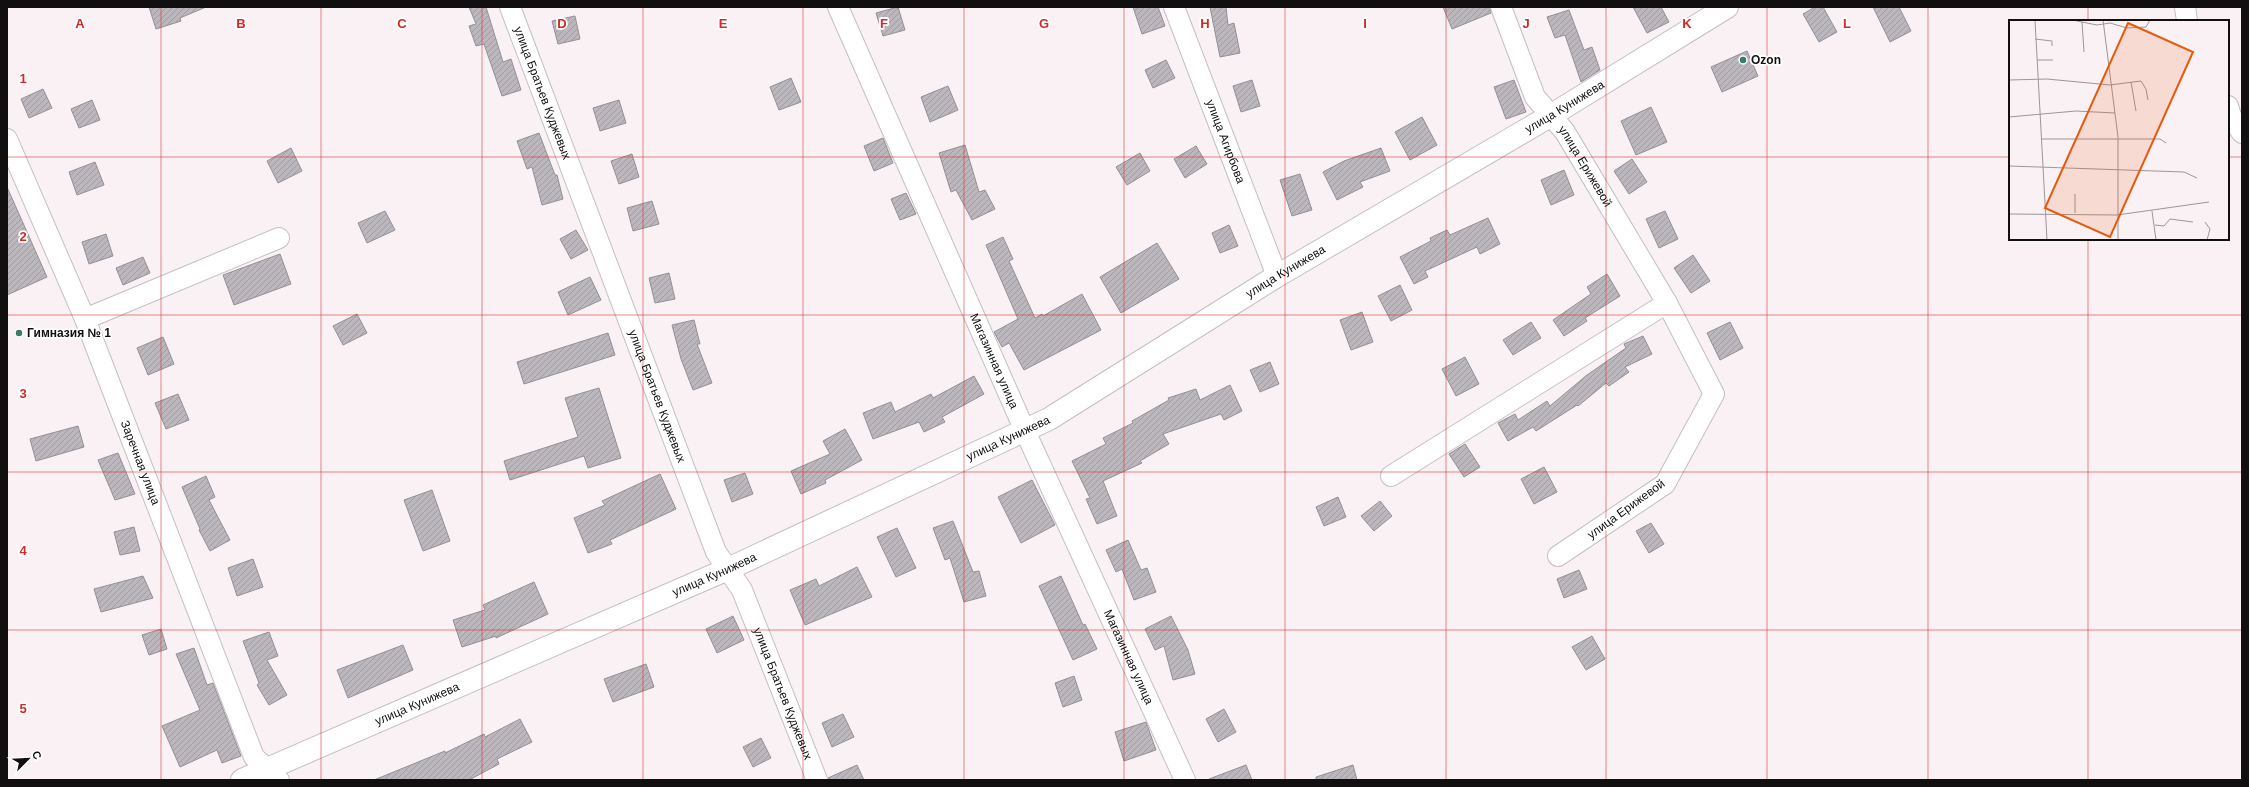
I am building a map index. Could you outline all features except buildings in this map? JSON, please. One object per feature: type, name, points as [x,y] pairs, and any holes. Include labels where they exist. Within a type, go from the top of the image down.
[{"type":"street","name":"улица Братьев Куджевых","points":[[510,7],[716,552],[742,590],[817,780]]},
{"type":"street","name":"Магазинная улица","points":[[838,7],[1025,431],[1185,780]]},
{"type":"street","name":"улица Агирбова","points":[[1174,7],[1277,276]]},
{"type":"street","name":"улица Ерижевой","points":[[1501,7],[1534,97],[1565,132],[1667,303],[1714,394],[1665,484],[1558,556]]},
{"type":"street","name":"улица Кунижева","points":[[242,780],[273,775],[728,569],[1049,419],[1277,276],[1550,116],[1727,7]]},
{"type":"street","points":[[2184,7],[2187,20]]},
{"type":"street","points":[[2229,109],[2231,116],[2242,133]]},
{"type":"street","name":"Заречная улица","points":[[7,139],[85,319],[254,757],[273,775]]},
{"type":"street","points":[[85,319],[279,238]]},
{"type":"street","points":[[1391,476],[1667,303]]},
{"type":"place","name":"Ozon","points":[[1743,60]]},
{"type":"place","name":"Гимназия № 1","points":[[19,333]]}]
